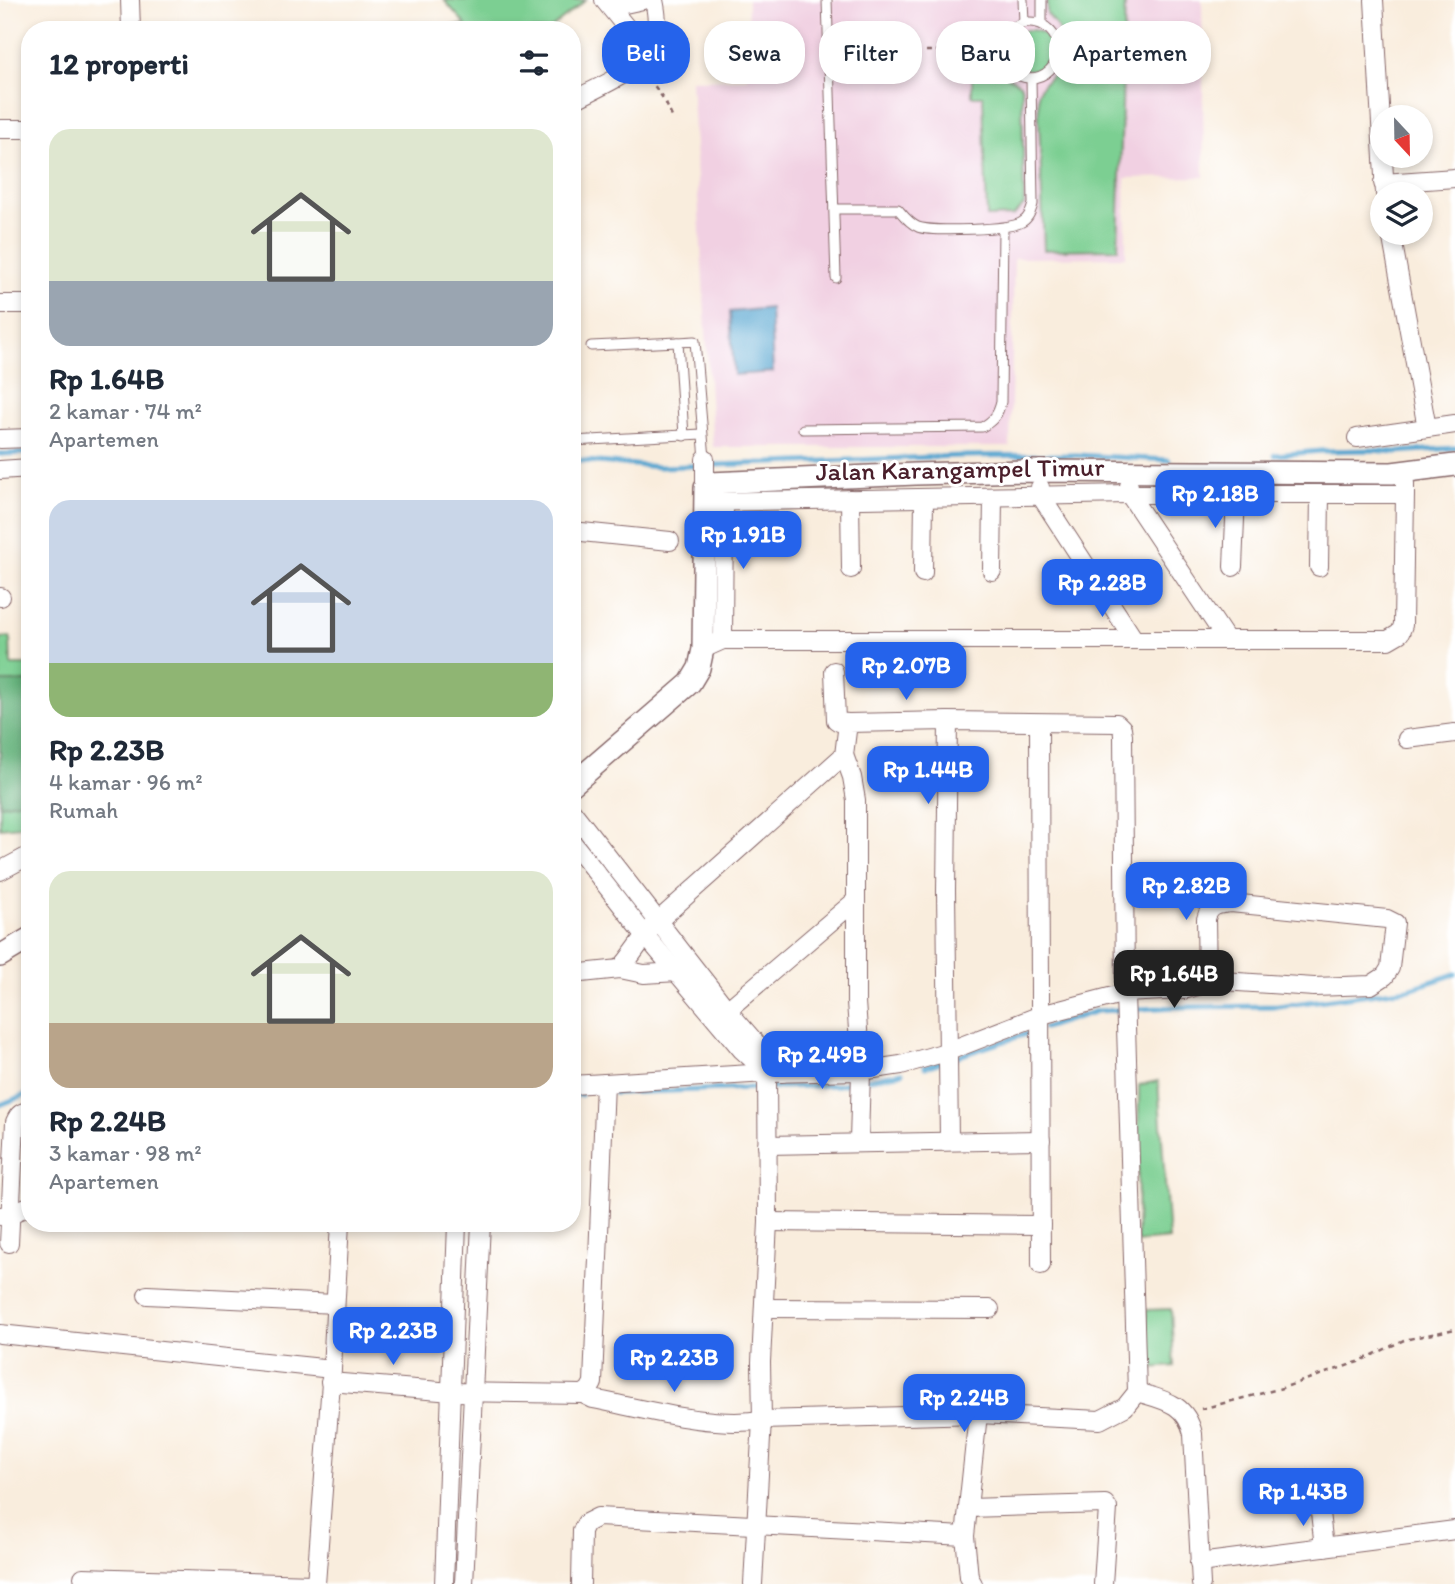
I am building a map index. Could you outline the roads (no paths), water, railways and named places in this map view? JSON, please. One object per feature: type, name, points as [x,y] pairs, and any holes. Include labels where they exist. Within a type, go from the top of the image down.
[{"type":"street","points":[[130,0],[131,21]]},
{"type":"street","points":[[620,21],[608,3],[643,0]]},
{"type":"street","points":[[654,0],[656,21]]},
{"type":"street","points":[[1374,0],[1384,182]]},
{"type":"street","points":[[581,97],[602,84]]},
{"type":"street","points":[[0,129],[21,129]]},
{"type":"street","points":[[1429,182],[1455,178]]},
{"type":"street","points":[[1393,245],[1427,428]]},
{"type":"street","points":[[0,304],[21,304]]},
{"type":"street","points":[[1357,438],[1455,424]]},
{"type":"street","points":[[0,439],[21,438]]},
{"type":"street","name":"Jalan Karangampel Timur","points":[[709,485],[717,482],[1040,471],[1236,495],[1320,494],[1405,483],[1455,464]]},
{"type":"street","points":[[0,470],[21,469]]},
{"type":"street","points":[[1040,471],[1040,495],[1133,638]]},
{"type":"street","points":[[1129,483],[1226,639]]},
{"type":"street","name":"Jalan Karangampel Timur","points":[[709,485],[850,499],[1040,495],[1129,483],[1405,483]]},
{"type":"street","points":[[713,645],[1133,638],[1388,640],[1401,633],[1403,625],[1405,483]]},
{"type":"street","points":[[581,777],[690,683],[713,645],[709,485]]},
{"type":"street","points":[[1319,568],[1320,494]]},
{"type":"street","points":[[1233,568],[1236,495]]},
{"type":"street","points":[[992,571],[993,496]]},
{"type":"street","points":[[923,572],[924,498]]},
{"type":"street","points":[[850,499],[851,569]]},
{"type":"street","points":[[581,532],[670,541]]},
{"type":"street","points":[[0,1334],[452,1392],[583,1394],[593,1399],[660,1412],[738,1423],[978,1414],[1100,1420],[1125,1407],[1137,1392],[1125,998],[1122,728],[1117,723],[948,720],[848,723],[836,720],[834,671]]},
{"type":"street","points":[[948,720],[949,1140]]},
{"type":"street","points":[[848,723],[844,755],[852,776],[856,800],[856,1002],[861,1078],[859,1141]]},
{"type":"street","points":[[1038,723],[1041,1265]]},
{"type":"street","points":[[1407,739],[1455,733]]},
{"type":"street","points":[[620,969],[658,921],[844,755]]},
{"type":"street","points":[[581,823],[658,921],[722,1015],[771,1078],[761,1362],[762,1420],[753,1584]]},
{"type":"street","points":[[581,853],[645,935],[722,1015]]},
{"type":"street","points":[[0,871],[21,860]]},
{"type":"street","points":[[722,1015],[855,901]]},
{"type":"street","points":[[581,1084],[861,1078],[901,1065],[947,1059],[1125,998],[1183,990],[1201,985],[1207,980],[1314,987],[1371,985],[1390,968],[1395,923],[1387,919],[1231,903],[1215,905],[1207,913],[1206,919],[1207,980]]},
{"type":"street","points":[[0,956],[21,943]]},
{"type":"street","points":[[581,973],[620,969],[644,974],[678,972]]},
{"type":"street","points":[[583,1394],[593,1383],[605,1083]]},
{"type":"street","points":[[9,1243],[4,1216],[7,1138],[21,1114]]},
{"type":"street","points":[[767,1145],[859,1141],[1041,1140]]},
{"type":"street","points":[[4,1216],[21,1209]]},
{"type":"street","points":[[768,1222],[1041,1225]]},
{"type":"street","points":[[83,1577],[314,1584],[339,1232]]},
{"type":"street","points":[[443,1584],[457,1232]]},
{"type":"street","points":[[464,1584],[481,1232]]},
{"type":"street","points":[[456,1243],[480,1244]]},
{"type":"street","points":[[147,1295],[335,1304]]},
{"type":"street","points":[[764,1308],[990,1309]]},
{"type":"street","points":[[1137,1392],[1165,1400],[1185,1414],[1193,1434],[1201,1584]]},
{"type":"street","points":[[973,1584],[969,1577],[965,1536],[978,1414]]},
{"type":"street","points":[[970,1508],[1105,1504],[1108,1508],[1103,1584]]},
{"type":"street","points":[[1319,1504],[1324,1547]]},
{"type":"street","points":[[580,1584],[582,1531],[592,1518],[965,1536]]},
{"type":"street","points":[[1199,1563],[1455,1530]]},
{"type":"lane","points":[[827,0],[836,278]]},
{"type":"lane","points":[[1023,0],[1024,21]]},
{"type":"lane","points":[[1042,0],[1042,24]]},
{"type":"lane","points":[[1035,23],[1048,28],[1057,40],[1058,55],[1051,69],[1035,77]]},
{"type":"lane","points":[[834,209],[898,209],[910,222],[924,229],[1003,228],[1022,223],[1029,216],[1033,204],[1031,84]]},
{"type":"lane","points":[[803,429],[982,427],[990,423],[999,411],[1001,402],[1003,228]]},
{"type":"lane","points":[[591,346],[695,341],[702,435],[709,485]]},
{"type":"lane","points":[[678,342],[684,436]]},
{"type":"lane","points":[[581,441],[702,435]]},
{"type":"water","points":[[770,308],[773,372],[734,375],[730,312]]},
{"type":"waterway","points":[[1275,455],[1321,451],[1396,452],[1455,448]]},
{"type":"waterway","points":[[0,454],[21,453]]},
{"type":"waterway","points":[[581,461],[660,467],[960,456],[1077,455],[1169,460]]},
{"type":"waterway","points":[[1044,1028],[1097,1011],[1278,1006],[1409,989],[1455,974]]},
{"type":"waterway","points":[[925,1067],[1035,1031]]},
{"type":"waterway","points":[[614,1093],[838,1085],[902,1073]]},
{"type":"waterway","points":[[0,1105],[21,1097]]}]
